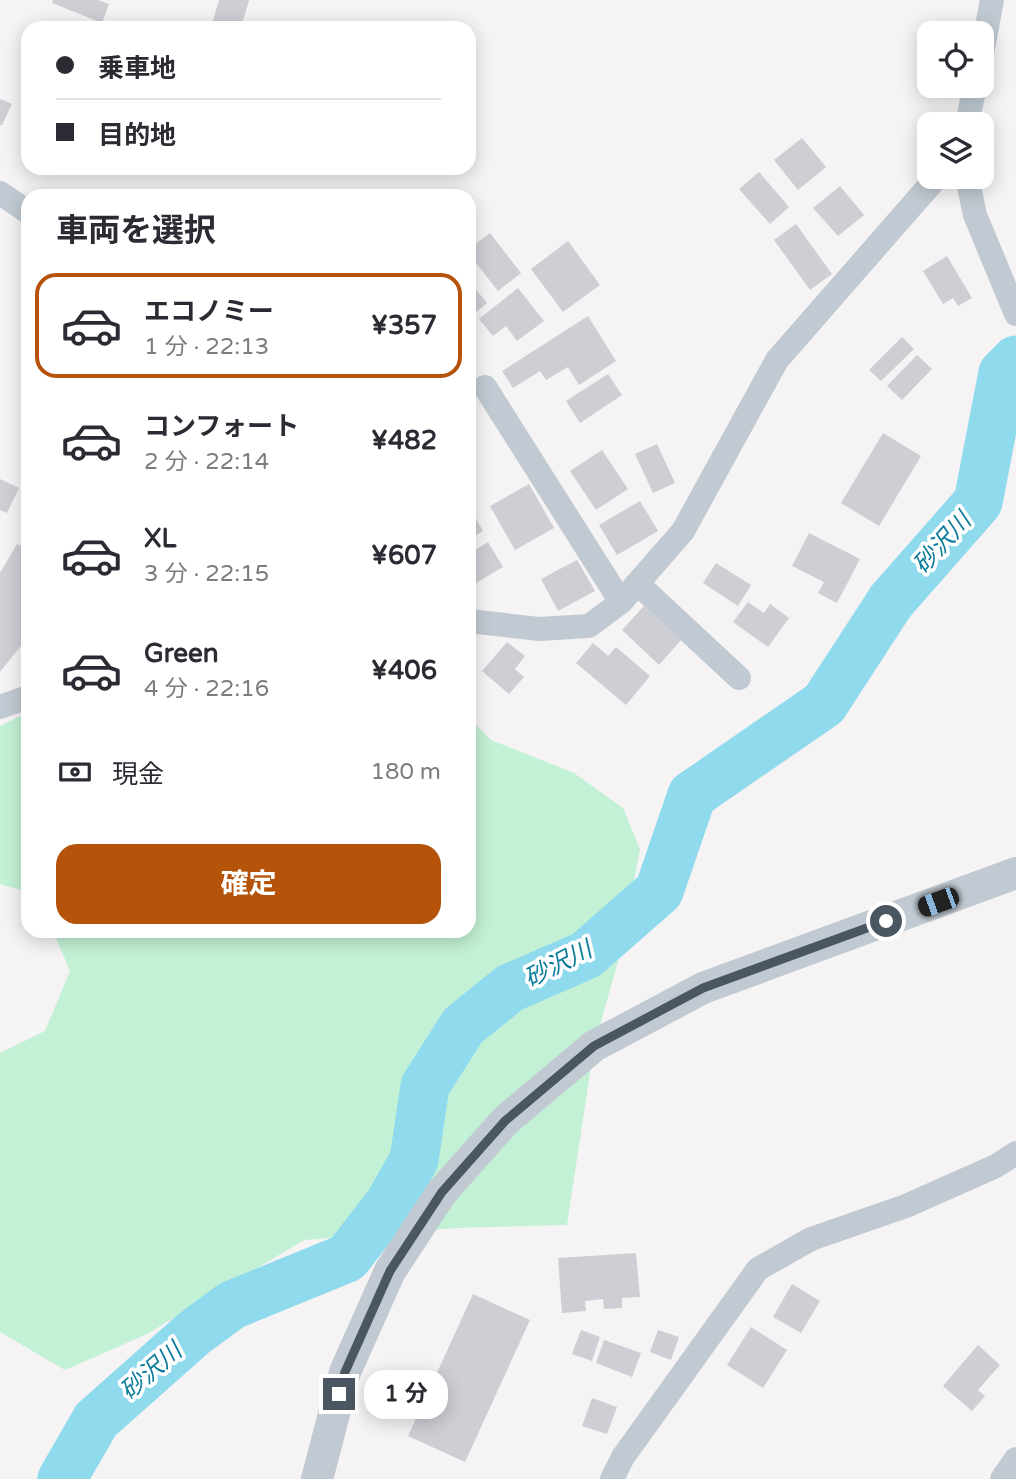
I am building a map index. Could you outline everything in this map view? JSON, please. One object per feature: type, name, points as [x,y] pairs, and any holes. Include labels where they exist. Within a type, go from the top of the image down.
[{"type":"street","points":[[988,21],[992,0]]},
{"type":"street","points":[[476,622],[539,629],[589,626],[630,593],[683,531],[777,360],[927,189]]},
{"type":"street","points":[[970,189],[975,215],[1016,314]]},
{"type":"street","points":[[0,193],[21,207]]},
{"type":"street","points":[[485,387],[630,593],[739,678]]},
{"type":"street","points":[[0,707],[21,700]]},
{"type":"street","points":[[317,1479],[345,1372],[390,1271],[442,1192],[505,1121],[594,1046],[703,988],[1016,873]]},
{"type":"street","points":[[612,1479],[624,1457],[758,1269],[811,1239],[906,1206],[996,1166],[1016,1153]]},
{"type":"street","points":[[1002,1479],[1016,1459]]},
{"type":"green space","points":[[21,716],[21,890],[0,884],[0,726]]},
{"type":"green space","points":[[476,725],[491,740],[574,773],[623,808],[640,849],[621,951],[594,1046],[567,1225],[456,1228],[304,1240],[147,1334],[65,1370],[0,1332],[0,1053],[45,1031],[70,971],[56,938],[476,938]]},
{"type":"building","points":[[53,0],[98,0],[109,4],[103,21],[97,21],[52,3]]},
{"type":"building","points":[[219,0],[249,0],[243,21],[213,21]]},
{"type":"building","points":[[0,99],[12,104],[2,125],[0,125]]},
{"type":"building","points":[[802,138],[826,167],[798,190],[774,160]]},
{"type":"building","points":[[759,172],[789,207],[770,224],[739,189]]},
{"type":"building","points":[[840,186],[864,215],[838,236],[813,208]]},
{"type":"building","points":[[796,224],[832,274],[810,290],[774,240]]},
{"type":"building","points":[[490,233],[521,273],[498,291],[476,263],[476,244]]},
{"type":"building","points":[[568,241],[600,285],[563,312],[531,269]]},
{"type":"building","points":[[947,256],[972,298],[958,306],[953,298],[943,304],[923,271]]},
{"type":"building","points":[[518,288],[544,321],[517,341],[506,326],[493,336],[479,319]]},
{"type":"building","points":[[476,290],[487,303],[476,312]]},
{"type":"building","points":[[588,316],[616,361],[579,385],[568,367],[546,380],[540,371],[513,388],[502,371]]},
{"type":"building","points":[[902,337],[914,349],[881,381],[869,370]]},
{"type":"building","points":[[917,355],[932,369],[902,400],[887,386]]},
{"type":"building","points":[[608,374],[622,395],[580,423],[566,401]]},
{"type":"building","points":[[883,433],[921,456],[879,526],[841,503]]},
{"type":"building","points":[[657,444],[675,483],[653,493],[635,454]]},
{"type":"building","points":[[602,450],[628,489],[596,510],[570,471]]},
{"type":"building","points":[[0,479],[19,488],[7,513],[0,510]]},
{"type":"building","points":[[529,484],[554,528],[515,550],[490,506]]},
{"type":"building","points":[[640,501],[658,531],[617,555],[599,525]]},
{"type":"building","points":[[476,519],[483,531],[476,535]]},
{"type":"building","points":[[809,533],[860,559],[837,603],[818,593],[824,582],[792,566]]},
{"type":"building","points":[[488,542],[503,567],[476,583],[476,550]]},
{"type":"building","points":[[17,544],[21,545],[21,646],[0,672],[0,573]]},
{"type":"building","points":[[577,560],[595,591],[558,611],[541,579]]},
{"type":"building","points":[[716,563],[751,585],[738,606],[703,583]]},
{"type":"building","points":[[748,602],[764,613],[770,604],[789,618],[768,647],[733,622]]},
{"type":"building","points":[[644,606],[681,640],[659,665],[622,630]]},
{"type":"building","points":[[507,642],[525,656],[515,669],[524,677],[509,694],[482,671]]},
{"type":"building","points":[[593,643],[608,656],[616,647],[650,676],[626,705],[576,663]]},
{"type":"building","points":[[636,1253],[640,1297],[622,1298],[622,1308],[604,1309],[603,1299],[585,1301],[586,1311],[562,1313],[558,1258]]},
{"type":"building","points":[[792,1284],[820,1301],[801,1333],[773,1317]]},
{"type":"building","points":[[473,1294],[530,1320],[465,1462],[408,1436]]},
{"type":"building","points":[[751,1327],[787,1350],[763,1388],[727,1365]]},
{"type":"building","points":[[581,1330],[600,1337],[592,1361],[572,1354]]},
{"type":"building","points":[[658,1330],[679,1337],[671,1360],[650,1352]]},
{"type":"building","points":[[604,1340],[641,1353],[632,1377],[596,1363]]},
{"type":"building","points":[[978,1345],[1000,1365],[978,1390],[985,1396],[972,1411],[943,1386]]},
{"type":"building","points":[[592,1398],[617,1407],[607,1434],[582,1426]]},
{"type":"waterway","name":"砂沢川","points":[[62,1479],[96,1420],[194,1333],[232,1305],[347,1258],[389,1204],[414,1160],[425,1086],[463,1026],[510,988],[586,955],[659,891],[692,795],[824,704],[891,601],[978,502],[1003,373],[1016,360]]},
{"type":"route","points":[[339,1394],[345,1372],[390,1271],[442,1192],[505,1121],[594,1046],[703,988],[886,921]]}]
